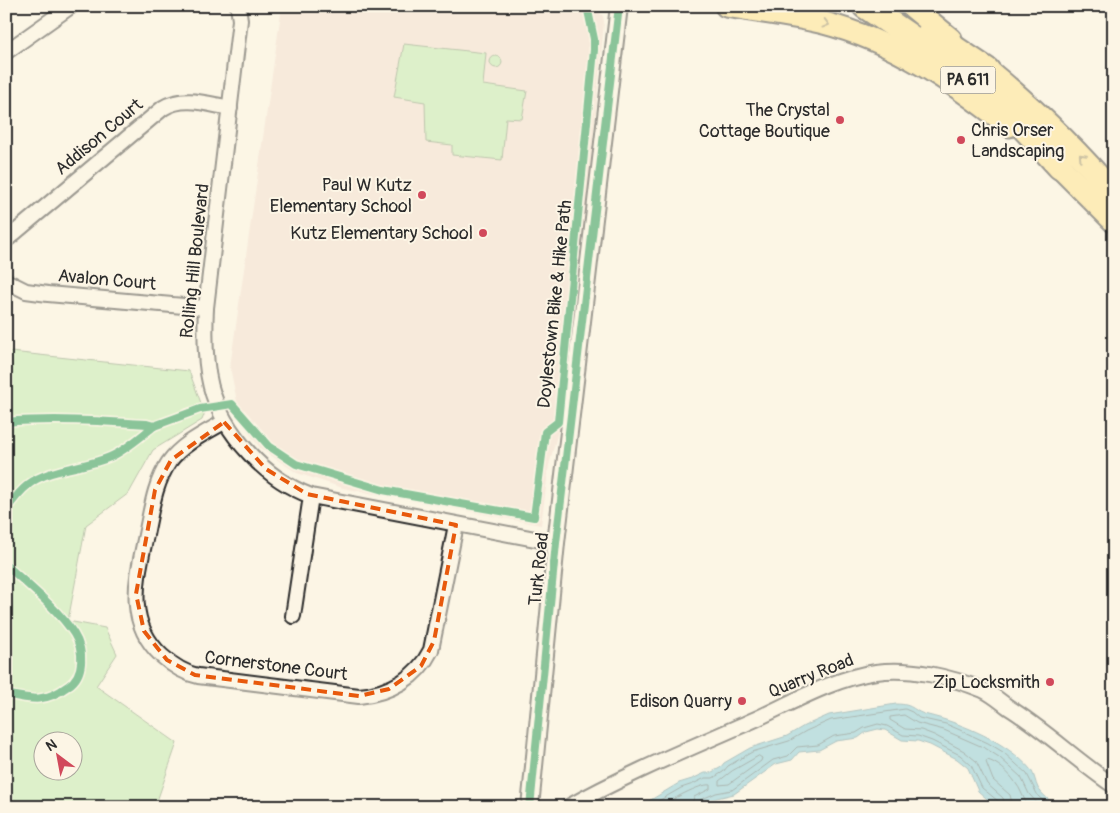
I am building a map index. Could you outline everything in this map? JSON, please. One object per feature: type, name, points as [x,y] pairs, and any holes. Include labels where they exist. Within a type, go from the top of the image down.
[{"type":"highway","name":"PA 611","points":[[865,6],[904,32],[978,88],[1020,124],[1114,221]]},
{"type":"highway","name":"PA 611","points":[[892,6],[987,70],[1076,152],[1114,194]]},
{"type":"main road","points":[[726,6],[825,24],[847,30],[887,47],[937,74],[961,90],[1060,167]]},
{"type":"main road","points":[[911,6],[940,28],[987,70]]},
{"type":"street","points":[[6,52],[70,6]]},
{"type":"street","name":"Rolling Hill Boulevard","points":[[238,6],[240,20],[206,308],[204,342],[207,367],[214,396],[224,422],[244,448],[266,469],[287,484],[311,496],[556,543]]},
{"type":"street","name":"Turk Road","points":[[530,807],[556,543],[619,6]]},
{"type":"street","name":"Addison Court","points":[[6,240],[163,108],[173,102],[191,101],[230,108]]},
{"type":"street","name":"Avalon Court","points":[[6,281],[26,291],[48,294],[206,308]]},
{"type":"street","name":"Cornerstone Court","points":[[224,422],[189,443],[178,452],[170,460],[160,476],[155,490],[139,572],[136,608],[144,631],[160,654],[184,672],[359,696],[380,692],[400,683],[421,666],[431,650],[456,525]]},
{"type":"street","points":[[293,616],[311,496]]},
{"type":"street","name":"Quarry Road","points":[[568,807],[605,786],[667,757],[827,687],[862,675],[891,671],[932,675],[984,691],[1025,717],[1078,761],[1114,786]]},
{"type":"highlighted area","points":[[224,422],[266,469],[307,494],[456,525],[434,641],[421,666],[389,689],[359,696],[195,675],[167,660],[144,631],[136,594],[155,490],[171,460]]},
{"type":"shaded area","name":"Paul W Kutz Elementary School","points":[[282,6],[590,6],[603,16],[604,22],[570,387],[549,465],[541,525],[343,488],[297,473],[260,448],[241,421],[230,367]]},
{"type":"green space","points":[[404,44],[486,53],[483,85],[527,91],[522,119],[506,118],[502,160],[452,155],[452,145],[426,142],[425,102],[394,97]]},
{"type":"green space","points":[[494,56],[498,56],[502,62],[498,68],[494,68],[490,64],[490,60]]},
{"type":"green space","points":[[6,349],[11,352],[189,371],[204,411],[202,420],[153,450],[129,493],[86,525],[68,621],[105,628],[117,654],[96,686],[177,743],[155,807],[6,807]]},
{"type":"water","points":[[896,704],[907,705],[923,714],[955,723],[997,742],[1031,770],[1040,791],[1057,807],[996,807],[978,791],[968,768],[957,759],[930,745],[918,741],[902,740],[885,730],[878,729],[866,732],[858,738],[836,741],[819,750],[799,752],[792,760],[776,764],[734,794],[717,798],[695,807],[639,807],[679,783],[720,768],[724,763],[750,748],[787,736],[829,715]]},
{"type":"cycle path","name":"Doylestown Bike & Hike Path","points":[[6,422],[76,420],[154,426],[200,409],[232,404],[269,446],[296,464],[383,490],[534,517],[545,432],[558,422],[594,50],[594,39],[587,6]]},
{"type":"cycle path","points":[[530,807],[556,543],[619,6]]},
{"type":"cycle path","points":[[6,510],[14,499],[37,479],[57,471],[90,464],[110,457],[127,447],[154,426]]},
{"type":"cycle path","points":[[6,565],[43,598],[68,625],[77,640],[81,655],[78,675],[74,681],[60,691],[38,699],[6,694]]},
{"type":"place","name":"The Crystal Cottage Boutique","points":[[840,120]]},
{"type":"place","name":"Chris Orser Landscaping","points":[[961,140]]},
{"type":"place","name":"Paul W Kutz Elementary School","points":[[422,195]]},
{"type":"place","name":"Kutz Elementary School","points":[[483,233]]},
{"type":"place","name":"Zip Locksmith","points":[[1050,682]]},
{"type":"place","name":"Edison Quarry","points":[[742,701]]}]
